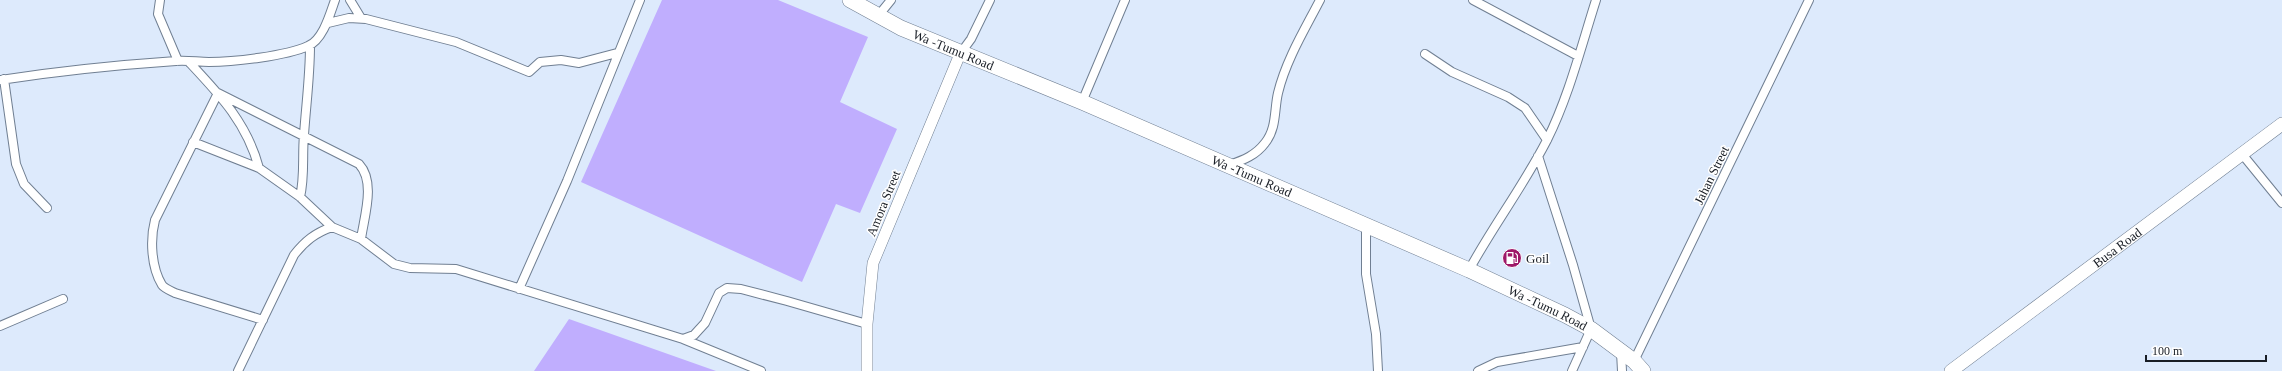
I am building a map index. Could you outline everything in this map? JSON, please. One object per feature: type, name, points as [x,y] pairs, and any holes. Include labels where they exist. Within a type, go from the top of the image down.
[{"type":"highway","name":"Wa -Tumu Road","points":[[850,0],[878,16],[960,54],[1082,102],[1469,270],[1591,329],[1639,366]]},
{"type":"main road","name":"Busa Road","points":[[1951,371],[2282,124]]},
{"type":"street","points":[[160,0],[158,14],[178,61]]},
{"type":"street","points":[[300,197],[304,177],[304,135],[310,81],[310,46],[328,23],[335,0]]},
{"type":"street","points":[[350,0],[361,18]]},
{"type":"street","points":[[519,289],[567,181],[640,0]]},
{"type":"street","points":[[878,16],[891,0]]},
{"type":"street","points":[[960,54],[971,39],[990,0]]},
{"type":"street","points":[[1082,102],[1125,0]]},
{"type":"street","points":[[1227,166],[1250,158],[1266,142],[1276,118],[1278,93],[1294,50],[1320,0]]},
{"type":"street","points":[[1473,0],[1520,27],[1578,56]]},
{"type":"street","points":[[1469,270],[1547,140],[1563,103],[1596,0]]},
{"type":"street","name":"Jahan Street","points":[[1639,366],[1809,0]]},
{"type":"street","points":[[328,23],[361,18],[456,42],[529,72],[540,62],[561,60],[579,63],[618,53]]},
{"type":"street","points":[[47,208],[24,184],[16,164],[2,79],[88,67],[178,61],[240,60],[310,46]]},
{"type":"street","name":"Amora Street","points":[[867,371],[867,324],[873,263],[960,54]]},
{"type":"street","points":[[1425,54],[1452,72],[1508,97],[1525,108],[1547,140]]},
{"type":"street","points":[[189,62],[218,93],[242,125],[254,149],[260,168]]},
{"type":"street","points":[[218,93],[350,158],[363,168],[368,197],[361,239]]},
{"type":"street","points":[[218,93],[155,220],[151,236],[156,268],[162,286],[175,293],[263,320]]},
{"type":"street","points":[[193,142],[260,168],[300,197],[332,227],[361,239],[394,264],[410,268],[456,270],[683,339],[761,371]]},
{"type":"street","points":[[2242,154],[2282,203]]},
{"type":"street","points":[[1538,156],[1574,265],[1591,329],[1572,371]]},
{"type":"street","points":[[1366,226],[1366,274],[1376,334],[1378,371]]},
{"type":"street","points":[[238,371],[294,255],[305,241],[320,231],[332,227]]},
{"type":"street","points":[[683,339],[694,335],[705,323],[719,293],[727,288],[741,289],[867,324]]},
{"type":"street","points":[[0,326],[64,299]]},
{"type":"street","points":[[1478,371],[1497,362],[1583,347]]},
{"type":"street","points":[[1621,351],[1622,371]]},
{"type":"shaded area","points":[[662,0],[778,0],[868,37],[840,102],[897,129],[860,213],[836,204],[802,282],[581,182]]},
{"type":"shaded area","points":[[569,319],[716,371],[534,371]]},
{"type":"place","name":"Goil","points":[[1512,258]]}]
